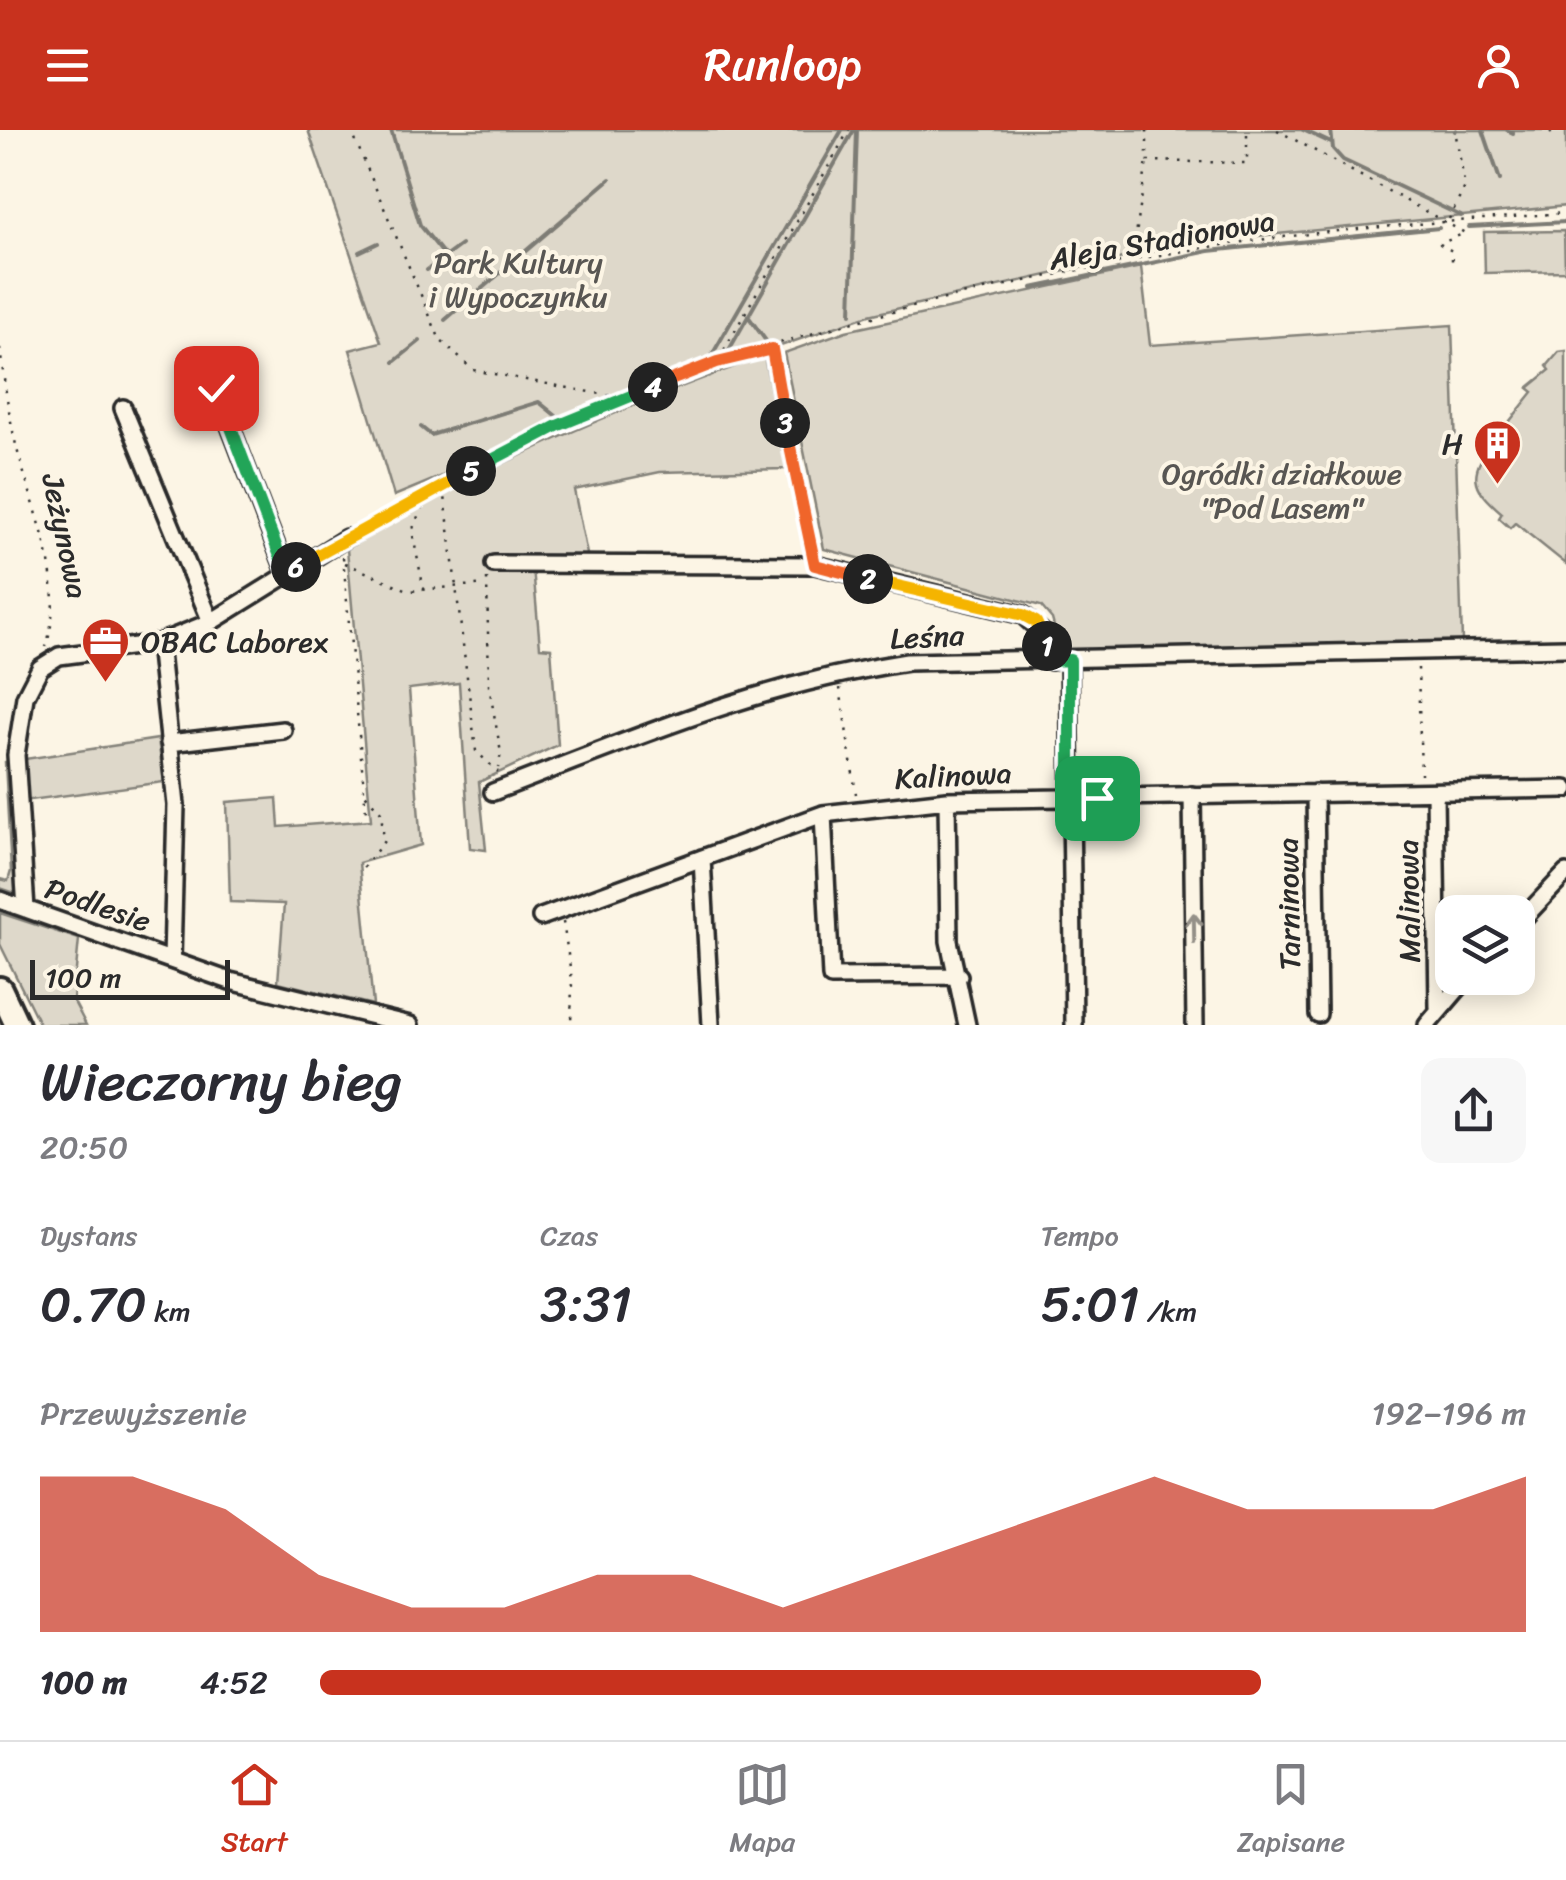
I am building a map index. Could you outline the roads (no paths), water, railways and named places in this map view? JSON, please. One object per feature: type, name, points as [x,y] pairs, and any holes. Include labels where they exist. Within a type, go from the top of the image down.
[{"type":"main road","points":[[0,990],[17,1025]]},
{"type":"street","points":[[216,388],[286,572]]},
{"type":"street","points":[[123,408],[211,622]]},
{"type":"street","points":[[26,910],[16,755],[25,697],[40,668],[59,656],[159,643],[211,622],[286,572],[344,540]]},
{"type":"street","points":[[494,564],[815,565],[1023,615],[1045,634],[1050,661]]},
{"type":"street","points":[[159,643],[176,805],[172,960]]},
{"type":"street","name":"Leśna","points":[[492,792],[730,700],[838,672],[907,662],[1566,648]]},
{"type":"street","points":[[1070,660],[1074,1025]]},
{"type":"street","points":[[169,742],[283,730]]},
{"type":"street","name":"Kalinowa","points":[[541,917],[823,814],[947,800],[1428,788],[1566,790]]},
{"type":"street","name":"Malinowa","points":[[1428,788],[1438,1008]]},
{"type":"street","name":"Tarninowa","points":[[1316,793],[1318,1014]]},
{"type":"street","points":[[1192,795],[1196,1025]]},
{"type":"street","points":[[947,800],[949,941],[960,976],[967,1025]]},
{"type":"street","points":[[823,814],[831,977],[960,976]]},
{"type":"street","points":[[702,858],[710,1025]]},
{"type":"street","points":[[1535,906],[1566,873]]},
{"type":"street","name":"Podlesie","points":[[0,900],[288,997],[410,1025]]},
{"type":"street","points":[[1427,1025],[1451,995]]},
{"type":"waterway","points":[[391,130],[420,225],[445,256]]},
{"type":"waterway","points":[[708,362],[842,130]]},
{"type":"waterway","points":[[729,350],[854,130]]},
{"type":"waterway","points":[[851,314],[857,130]]},
{"type":"waterway","points":[[1303,130],[1331,143]]},
{"type":"waterway","points":[[1331,130],[1333,149],[1343,160],[1461,216]]},
{"type":"waterway","points":[[1483,130],[1500,180]]},
{"type":"waterway","points":[[1507,130],[1513,133]]},
{"type":"waterway","points":[[445,320],[610,179]]},
{"type":"waterway","points":[[1469,227],[1566,222]]},
{"type":"waterway","points":[[1032,288],[1209,251],[1439,228]]},
{"type":"waterway","points":[[359,252],[378,243]]},
{"type":"waterway","points":[[427,270],[461,245]]},
{"type":"waterway","points":[[748,316],[766,341]]},
{"type":"waterway","points":[[394,362],[420,341]]},
{"type":"waterway","points":[[421,427],[431,435],[539,402],[560,419],[593,406]]},
{"type":"place","name":"H","points":[[1498,486]]},
{"type":"place","name":"OBAC Laborex","points":[[106,684]]},
{"type":"park label","name":"Park Kultury i Wypoczynku","points":[[518,280]]},
{"type":"park label","name":"Ogródki działkowe \"Pod Lasem\"","points":[[1282,491]]}]
